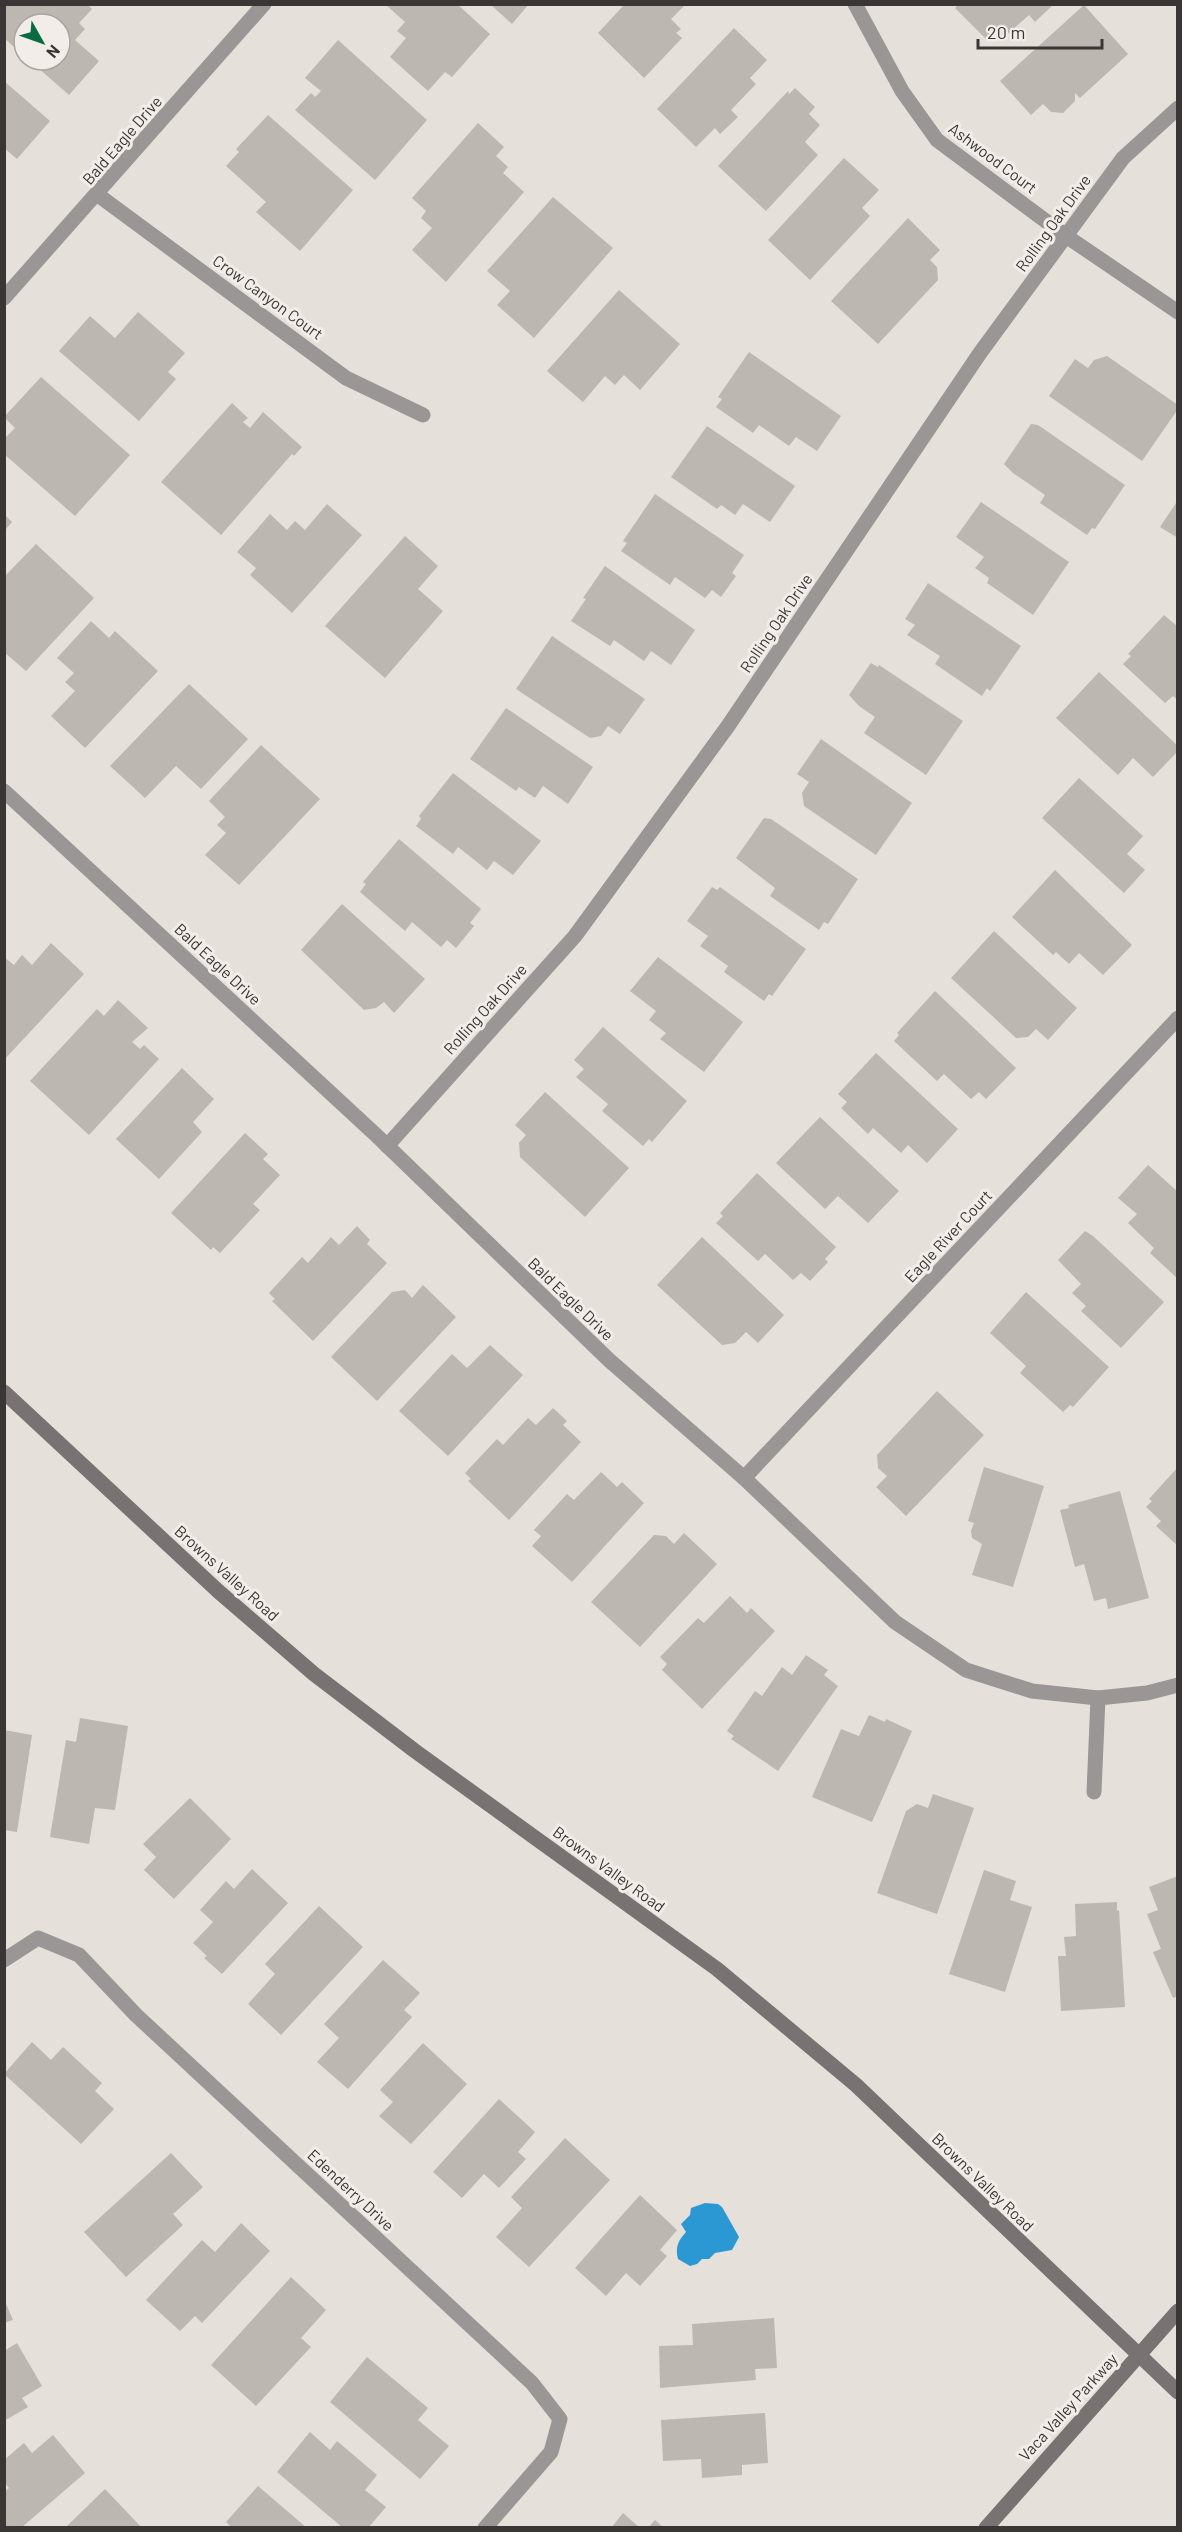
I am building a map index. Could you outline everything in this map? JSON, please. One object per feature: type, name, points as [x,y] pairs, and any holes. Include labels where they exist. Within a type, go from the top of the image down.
[{"type":"main road","name":"Browns Valley Road","points":[[5,1394],[218,1591],[314,1674],[415,1751],[717,1969],[856,2085],[1178,2392]]},
{"type":"main road","name":"Vaca Valley Parkway","points":[[986,2528],[1178,2311]]},
{"type":"street","name":"Bald Eagle Drive","points":[[4,298],[98,195],[264,4]]},
{"type":"street","name":"Ashwood Court","points":[[855,4],[902,91],[937,140],[1066,236],[1178,312]]},
{"type":"street","name":"Rolling Oak Drive","points":[[387,1146],[575,936],[728,726],[980,353],[1124,158],[1178,108]]},
{"type":"street","name":"Crow Canyon Court","points":[[98,195],[346,378],[423,415]]},
{"type":"street","name":"Bald Eagle Drive","points":[[4,791],[387,1146],[609,1360],[744,1478],[896,1622],[966,1671],[1032,1691],[1098,1698],[1147,1693],[1178,1685]]},
{"type":"street","name":"Eagle River Court","points":[[744,1478],[1178,1018]]},
{"type":"street","points":[[1094,1792],[1098,1698]]},
{"type":"street","name":"Edenderry Drive","points":[[4,1960],[38,1938],[80,1955],[136,2015],[532,2383],[560,2420],[551,2452],[485,2528]]},
{"type":"water","points":[[705,2203],[718,2204],[722,2207],[739,2237],[732,2250],[715,2253],[709,2259],[702,2259],[690,2266],[678,2259],[678,2244],[686,2232],[681,2224],[690,2215],[691,2208]]},
{"type":"building","points":[[4,4],[87,4],[92,9],[79,23],[85,29],[75,40],[99,61],[69,95],[43,72],[72,72],[72,12],[12,12],[12,45],[4,38]]},
{"type":"building","points":[[385,4],[457,4],[490,34],[452,77],[445,72],[428,91],[390,57],[406,38],[397,31],[405,22]]},
{"type":"building","points":[[490,4],[529,4],[512,24]]},
{"type":"building","points":[[625,4],[686,4],[671,19],[681,29],[676,33],[682,38],[644,78],[598,33]]},
{"type":"building","points":[[959,4],[1054,4],[1035,22],[1029,15],[1002,39],[996,33],[988,41],[955,8]]},
{"type":"building","points":[[1084,5],[1128,54],[1080,98],[1075,93],[1075,101],[1063,113],[1051,112],[1043,104],[1031,115],[1000,81]]},
{"type":"building","points":[[734,28],[767,60],[750,78],[756,84],[731,110],[738,117],[720,134],[715,128],[696,147],[657,109]]},
{"type":"building","points":[[338,40],[427,120],[375,180],[295,110],[311,93],[315,97],[321,91],[305,78]]},
{"type":"building","points":[[4,81],[50,121],[17,159],[4,148]]},
{"type":"building","points":[[795,88],[815,107],[809,114],[820,125],[805,142],[818,155],[766,211],[718,166],[788,91],[789,94]]},
{"type":"building","points":[[268,115],[353,190],[300,251],[256,212],[266,202],[226,166],[239,152],[236,149]]},
{"type":"building","points":[[478,123],[504,147],[496,156],[508,167],[503,173],[524,192],[446,282],[412,250],[432,228],[421,218],[426,211],[412,198]]},
{"type":"building","points":[[844,158],[879,190],[862,208],[870,216],[810,280],[768,240]]},
{"type":"building","points":[[553,197],[613,248],[534,338],[497,305],[510,291],[487,271]]},
{"type":"building","points":[[908,218],[940,250],[930,260],[937,267],[938,280],[878,344],[831,301]]},
{"type":"building","points":[[619,290],[680,344],[640,390],[624,375],[615,385],[605,376],[583,402],[547,371]]},
{"type":"building","points":[[138,312],[185,353],[168,372],[176,379],[139,421],[59,351],[90,316],[115,338]]},
{"type":"building","points":[[749,352],[841,416],[817,451],[796,437],[789,446],[759,425],[753,433],[716,407],[722,399],[718,397]]},
{"type":"building","points":[[1107,356],[1178,405],[1178,409],[1142,461],[1049,396],[1075,359],[1088,368],[1094,360]]},
{"type":"building","points":[[41,377],[130,455],[75,516],[4,454],[4,439],[15,428],[4,417]]},
{"type":"building","points":[[232,403],[248,418],[243,422],[250,428],[263,412],[302,447],[294,456],[292,454],[221,535],[161,482]]},
{"type":"building","points":[[1031,424],[1038,425],[1125,485],[1095,529],[1092,528],[1087,535],[1040,503],[1045,495],[1004,464]]},
{"type":"building","points":[[707,426],[795,486],[770,522],[743,504],[735,515],[721,505],[717,509],[671,477]]},
{"type":"building","points":[[655,494],[744,555],[732,573],[736,576],[721,597],[712,590],[705,598],[675,577],[670,585],[621,551],[627,543],[623,541]]},
{"type":"building","points":[[1178,500],[1178,538],[1160,527]]},
{"type":"building","points":[[981,502],[1069,562],[1033,615],[987,583],[989,578],[975,568],[984,557],[956,537]]},
{"type":"building","points":[[327,504],[362,535],[292,613],[250,575],[256,568],[237,552],[270,514],[287,530],[295,521],[305,530]]},
{"type":"building","points":[[5,515],[12,522],[5,530]]},
{"type":"building","points":[[405,536],[438,566],[418,589],[443,611],[385,678],[325,626]]},
{"type":"building","points":[[36,544],[94,598],[26,671],[4,652],[4,577]]},
{"type":"building","points":[[605,566],[695,630],[671,665],[651,651],[644,661],[614,640],[610,646],[571,621],[586,599],[583,598]]},
{"type":"building","points":[[928,583],[1021,646],[990,691],[987,688],[982,696],[935,664],[940,656],[907,635],[915,625],[905,619]]},
{"type":"building","points":[[1164,615],[1178,627],[1178,700],[1173,696],[1165,703],[1123,664],[1131,656],[1128,654]]},
{"type":"building","points":[[91,621],[109,638],[115,631],[158,671],[85,748],[51,716],[75,691],[65,682],[74,673],[57,658]]},
{"type":"building","points":[[552,636],[645,699],[620,734],[608,726],[601,736],[590,738],[516,689]]},
{"type":"building","points":[[871,663],[878,667],[879,665],[963,721],[926,775],[864,733],[875,717],[859,706],[849,695]]},
{"type":"building","points":[[1099,672],[1178,746],[1178,751],[1153,777],[1133,758],[1118,775],[1056,718]]},
{"type":"building","points":[[189,684],[248,739],[201,789],[176,766],[145,798],[110,766]]},
{"type":"building","points":[[506,708],[593,767],[568,804],[543,786],[535,798],[519,787],[516,791],[470,759]]},
{"type":"building","points":[[821,739],[912,803],[876,855],[804,806],[802,793],[809,782],[797,774]]},
{"type":"building","points":[[261,745],[320,799],[239,885],[205,855],[226,833],[217,825],[225,817],[209,801]]},
{"type":"building","points":[[453,773],[541,841],[513,875],[494,861],[487,870],[458,847],[453,854],[416,826],[421,819],[419,816]]},
{"type":"building","points":[[1079,778],[1143,836],[1127,854],[1145,870],[1124,893],[1042,818]]},
{"type":"building","points":[[764,818],[771,819],[858,879],[828,924],[824,922],[819,930],[770,896],[775,888],[736,858]]},
{"type":"building","points":[[399,839],[481,909],[470,923],[474,926],[456,948],[447,940],[441,947],[412,922],[405,931],[360,892],[366,884],[363,882]]},
{"type":"building","points":[[1055,870],[1132,945],[1103,975],[1079,953],[1069,964],[1056,952],[1053,955],[1012,917]]},
{"type":"building","points":[[712,887],[717,890],[720,887],[806,949],[772,996],[769,994],[764,1001],[724,972],[728,966],[700,946],[708,936],[687,921]]},
{"type":"building","points":[[342,904],[425,979],[394,1013],[384,1002],[376,1008],[364,1010],[301,950]]},
{"type":"building","points":[[994,931],[1077,1008],[1048,1040],[1036,1029],[1028,1037],[1016,1038],[951,978]]},
{"type":"building","points":[[51,943],[84,974],[4,1060],[4,957],[14,965],[22,955],[32,965]]},
{"type":"building","points":[[658,957],[743,1022],[704,1072],[660,1039],[666,1033],[649,1020],[656,1011],[630,991]]},
{"type":"building","points":[[935,991],[1016,1068],[986,1099],[979,1092],[971,1099],[944,1074],[937,1081],[894,1041],[899,1035],[897,1033]]},
{"type":"building","points":[[118,1000],[148,1028],[132,1042],[140,1049],[144,1045],[159,1059],[89,1135],[30,1081],[97,1009],[104,1016]]},
{"type":"building","points":[[603,1027],[687,1101],[652,1142],[649,1139],[643,1146],[602,1111],[608,1104],[576,1077],[584,1069],[574,1060]]},
{"type":"building","points":[[876,1053],[958,1129],[927,1163],[908,1145],[901,1153],[873,1128],[868,1134],[841,1108],[847,1102],[838,1094]]},
{"type":"building","points":[[182,1068],[214,1099],[193,1122],[202,1132],[159,1179],[116,1139]]},
{"type":"building","points":[[545,1092],[629,1168],[585,1217],[520,1157],[519,1143],[526,1135],[515,1125]]},
{"type":"building","points":[[820,1117],[899,1191],[868,1223],[838,1196],[825,1209],[776,1163]]},
{"type":"building","points":[[245,1133],[268,1154],[263,1159],[280,1175],[253,1204],[260,1210],[220,1253],[213,1247],[211,1250],[171,1213]]},
{"type":"building","points":[[1148,1165],[1178,1192],[1178,1279],[1150,1253],[1154,1248],[1128,1223],[1137,1214],[1118,1198]]},
{"type":"building","points":[[757,1173],[836,1247],[825,1259],[828,1262],[810,1281],[801,1273],[793,1280],[765,1254],[758,1261],[716,1223],[723,1216],[720,1213]]},
{"type":"building","points":[[357,1226],[370,1240],[367,1244],[387,1263],[313,1341],[272,1301],[275,1299],[269,1293],[302,1257],[308,1263],[331,1237],[339,1245]]},
{"type":"building","points":[[1085,1231],[1164,1302],[1121,1348],[1081,1311],[1086,1306],[1072,1293],[1081,1284],[1058,1260]]},
{"type":"building","points":[[702,1237],[784,1315],[758,1343],[746,1332],[735,1343],[722,1345],[657,1285]]},
{"type":"building","points":[[423,1285],[456,1317],[377,1401],[331,1357],[392,1292],[405,1290],[412,1298]]},
{"type":"building","points":[[1026,1292],[1109,1367],[1073,1407],[1070,1405],[1063,1412],[1020,1373],[1026,1366],[990,1333]]},
{"type":"building","points":[[490,1345],[523,1375],[448,1456],[399,1411],[452,1354],[467,1368]]},
{"type":"building","points":[[937,1391],[984,1435],[906,1516],[876,1487],[887,1476],[878,1468],[877,1455]]},
{"type":"building","points":[[553,1408],[567,1421],[563,1425],[581,1442],[509,1520],[468,1481],[471,1479],[465,1473],[497,1439],[503,1445],[528,1418],[536,1425]]},
{"type":"building","points":[[984,1467],[1044,1486],[1013,1587],[972,1575],[982,1544],[972,1538],[971,1531],[974,1523],[968,1521]]},
{"type":"building","points":[[1178,1467],[1178,1546],[1156,1526],[1161,1521],[1146,1507],[1152,1501],[1149,1499]]},
{"type":"building","points":[[601,1472],[617,1487],[622,1482],[644,1503],[572,1582],[532,1546],[541,1536],[534,1530],[567,1494],[574,1500]]},
{"type":"building","points":[[1120,1491],[1149,1598],[1108,1609],[1106,1598],[1094,1601],[1084,1564],[1075,1567],[1060,1510],[1069,1508],[1068,1505]]},
{"type":"building","points":[[684,1533],[717,1564],[640,1647],[591,1602],[654,1535],[666,1536],[674,1544]]},
{"type":"building","points":[[730,1596],[747,1613],[751,1608],[775,1631],[702,1709],[662,1670],[667,1664],[660,1657],[698,1618],[704,1623]]},
{"type":"building","points":[[806,1655],[828,1670],[824,1675],[838,1686],[778,1771],[731,1739],[734,1736],[727,1731],[755,1691],[762,1696],[782,1667],[792,1675]]},
{"type":"building","points":[[869,1715],[885,1722],[886,1719],[912,1731],[872,1822],[812,1797],[841,1729],[859,1736]]},
{"type":"building","points":[[80,1718],[128,1726],[115,1810],[95,1808],[89,1844],[50,1837],[66,1740],[76,1742]]},
{"type":"building","points":[[4,1730],[32,1735],[17,1832],[4,1830]]},
{"type":"building","points":[[933,1794],[974,1808],[937,1914],[877,1893],[906,1811],[917,1804],[928,1808]]},
{"type":"building","points":[[190,1798],[231,1839],[174,1899],[144,1870],[156,1857],[143,1844]]},
{"type":"building","points":[[252,1869],[288,1903],[222,1974],[204,1958],[207,1956],[193,1943],[213,1922],[200,1910],[226,1881],[234,1889]]},
{"type":"building","points":[[984,1870],[1016,1881],[1010,1900],[1032,1907],[1005,1992],[949,1974]]},
{"type":"building","points":[[1178,1876],[1178,1996],[1173,1998],[1153,1952],[1161,1949],[1147,1914],[1158,1910],[1149,1887]]},
{"type":"building","points":[[1117,1902],[1125,2007],[1061,2011],[1058,1956],[1066,1956],[1064,1937],[1076,1936],[1075,1904]]},
{"type":"building","points":[[319,1906],[363,1947],[281,2035],[248,2004],[275,1974],[265,1964]]},
{"type":"building","points":[[383,1960],[420,1993],[404,2010],[412,2017],[348,2089],[317,2062],[339,2038],[324,2024]]},
{"type":"building","points":[[32,2042],[51,2060],[63,2047],[102,2083],[95,2091],[114,2109],[81,2144],[4,2074]]},
{"type":"building","points":[[423,2043],[467,2084],[411,2144],[379,2116],[393,2102],[380,2090]]},
{"type":"building","points":[[499,2099],[535,2132],[518,2152],[526,2159],[499,2188],[484,2174],[462,2198],[433,2172]]},
{"type":"building","points":[[565,2138],[610,2180],[529,2267],[496,2237],[522,2208],[511,2197]]},
{"type":"building","points":[[171,2153],[203,2187],[173,2214],[183,2225],[126,2277],[84,2232]]},
{"type":"building","points":[[640,2195],[677,2230],[660,2250],[667,2256],[640,2286],[626,2273],[606,2296],[575,2268]]},
{"type":"building","points":[[241,2223],[270,2251],[202,2323],[195,2316],[180,2331],[146,2300],[202,2240],[215,2252]]},
{"type":"building","points":[[291,2277],[326,2310],[301,2338],[311,2347],[256,2406],[211,2365]]},
{"type":"building","points":[[4,2299],[13,2320],[4,2323]]},
{"type":"building","points":[[774,2318],[777,2368],[755,2369],[756,2380],[660,2388],[659,2346],[693,2345],[692,2324]]},
{"type":"building","points":[[17,2343],[42,2386],[22,2398],[28,2407],[4,2421],[4,2351]]},
{"type":"building","points":[[367,2357],[428,2408],[418,2420],[449,2446],[420,2479],[330,2402]]},
{"type":"building","points":[[765,2413],[768,2463],[742,2465],[742,2475],[702,2478],[701,2459],[663,2461],[661,2420]]},
{"type":"building","points":[[310,2432],[330,2450],[337,2441],[377,2475],[365,2490],[386,2507],[368,2528],[343,2528],[277,2472]]},
{"type":"building","points":[[53,2435],[85,2473],[21,2528],[4,2528],[4,2492],[9,2488],[4,2482],[4,2460],[24,2443],[32,2453]]},
{"type":"building","points":[[258,2486],[307,2528],[232,2528],[226,2522]]},
{"type":"building","points":[[105,2489],[142,2528],[65,2528]]},
{"type":"building","points":[[623,2513],[640,2528],[611,2528]]},
{"type":"building","points":[[655,2520],[664,2528],[648,2528]]}]
